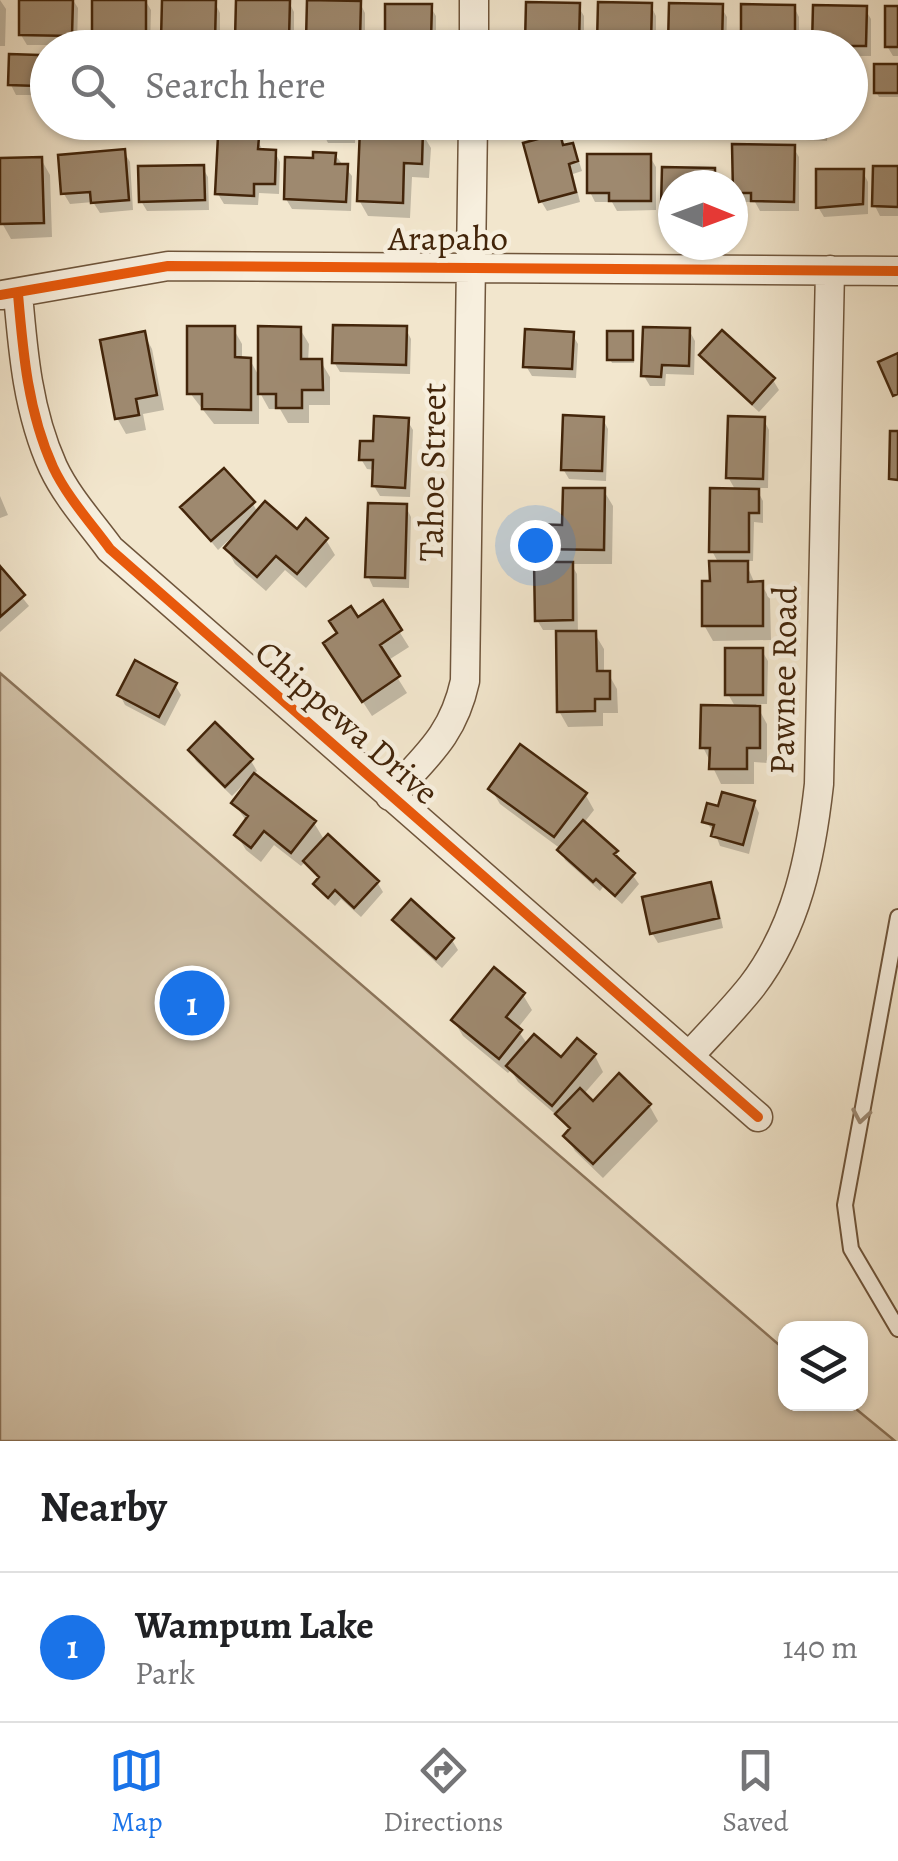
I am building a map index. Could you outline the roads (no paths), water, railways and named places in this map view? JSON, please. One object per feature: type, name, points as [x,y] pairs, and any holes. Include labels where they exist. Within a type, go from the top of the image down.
[{"type":"street","points":[[474,0],[474,30]]},
{"type":"street","name":"Tahoe Street","points":[[390,796],[446,735],[459,710],[464,680],[473,140]]},
{"type":"street","name":"Arapaho","points":[[9,295],[168,266],[898,271]]},
{"type":"street","name":"Pawnee Road","points":[[690,1055],[752,987],[774,952],[802,888],[813,839],[819,784],[830,270]]},
{"type":"street","name":"Chippewa Drive","points":[[9,295],[36,419],[54,469],[110,549],[758,1117]]},
{"type":"lane","points":[[898,917],[845,1205],[851,1248],[898,1329]]},
{"type":"place","name":"Wampum Lake","points":[[192,1003]]}]
